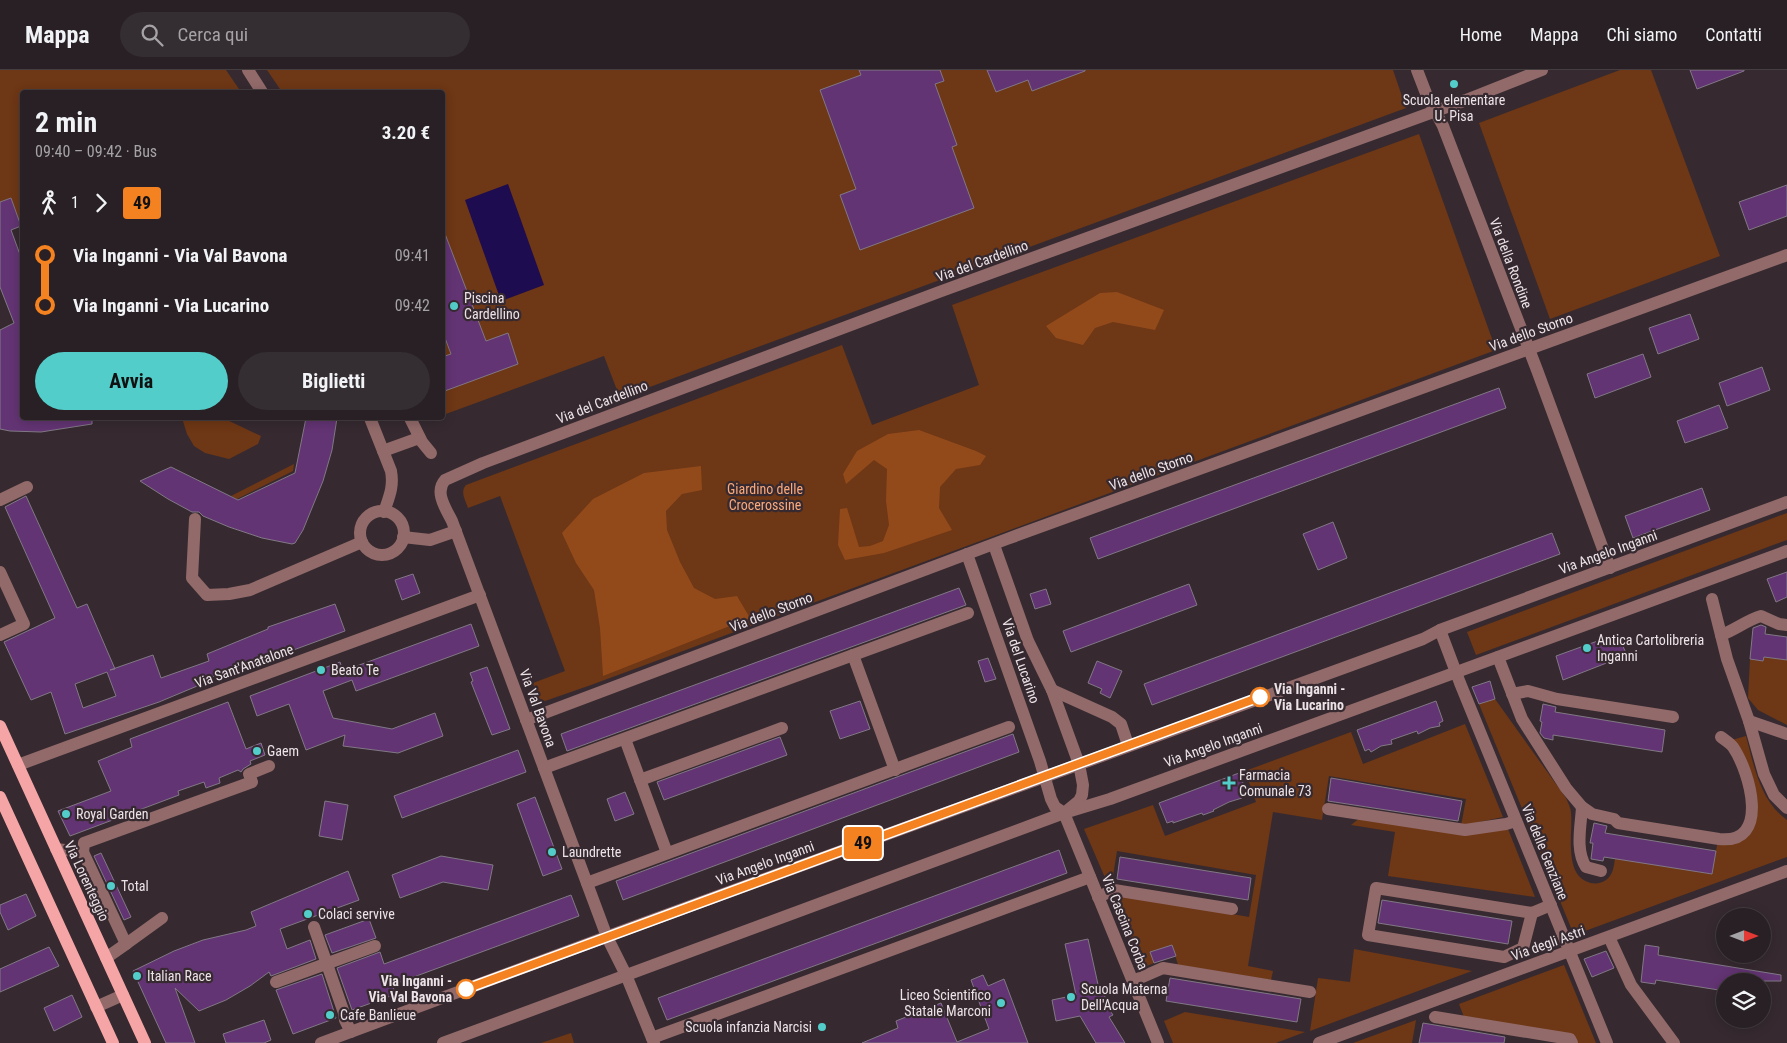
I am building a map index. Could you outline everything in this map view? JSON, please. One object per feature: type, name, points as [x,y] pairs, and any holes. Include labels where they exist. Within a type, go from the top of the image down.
[{"type":"main road","name":"Via Lorenteggio","points":[[0,726],[145,1043]]},
{"type":"main road","points":[[0,797],[112,1043]]},
{"type":"street","points":[[248,70],[261,90]]},
{"type":"street","name":"Via della Rondine","points":[[1417,70],[1430,103],[1436,110],[1529,350],[1610,568]]},
{"type":"street","name":"Via del Cardellino","points":[[440,490],[441,484],[445,480],[483,463],[939,292],[1542,70]]},
{"type":"street","name":"Via dello Storno","points":[[526,720],[994,544],[1787,255]]},
{"type":"street","points":[[371,420],[392,480],[392,489],[384,512]]},
{"type":"street","points":[[411,420],[419,438],[431,453]]},
{"type":"street","points":[[383,451],[419,438]]},
{"type":"street","points":[[0,500],[27,487]]},
{"type":"street","name":"Via Val Bavona","points":[[440,490],[607,937]]},
{"type":"street","name":"Via Angelo Inganni","points":[[321,1043],[1787,502]]},
{"type":"street","points":[[376,512],[384,512],[390,514],[401,523],[403,537],[397,549],[384,555],[371,552],[362,542],[360,535],[364,521],[376,512]]},
{"type":"street","points":[[195,519],[192,578],[207,594],[229,594],[250,590],[362,542]]},
{"type":"street","points":[[403,537],[430,540],[454,526]]},
{"type":"street","name":"Via del Lucarino","points":[[994,544],[1028,640],[1052,690],[1079,764]]},
{"type":"street","name":"Via Angelo Inganni","points":[[443,1043],[1064,813],[1110,799],[1787,551]]},
{"type":"street","name":"Via del Lucarino","points":[[967,554],[1046,777]]},
{"type":"street","points":[[0,572],[24,624],[0,635]]},
{"type":"street","name":"Via Sant'Anatalone","points":[[18,765],[480,595]]},
{"type":"street","points":[[1712,599],[1732,675],[1749,721],[1764,774],[1774,795],[1787,808]]},
{"type":"street","points":[[544,768],[968,613]]},
{"type":"street","points":[[1721,635],[1732,632],[1753,618],[1761,616],[1779,624],[1787,625]]},
{"type":"street","points":[[1440,630],[1456,673]]},
{"type":"street","points":[[853,655],[895,770]]},
{"type":"street","points":[[1498,657],[1530,733],[1566,788],[1582,807],[1597,817],[1614,820],[1618,823],[1719,839],[1727,840],[1741,836],[1745,833],[1751,822],[1752,798],[1736,753],[1733,747],[1721,736]]},
{"type":"street","name":"Via delle Genziane","points":[[1456,673],[1607,1043]]},
{"type":"street","name":"Via del Lucarino","points":[[1052,690],[1112,717],[1120,724],[1128,745]]},
{"type":"street","points":[[1512,694],[1532,692],[1557,699],[1673,718]]},
{"type":"street","points":[[1749,721],[1787,734]]},
{"type":"street","points":[[640,780],[782,728]]},
{"type":"street","points":[[587,883],[1009,728]]},
{"type":"street","points":[[625,738],[667,853]]},
{"type":"street","name":"Via Angelo Inganni","points":[[1064,813],[1079,801],[1082,794],[1079,764]]},
{"type":"street","name":"Via Lorenteggio","points":[[84,852],[84,843],[252,782],[249,774],[269,766]]},
{"type":"street","points":[[1046,777],[1051,799],[1055,807],[1064,813]]},
{"type":"street","points":[[1582,807],[1579,841],[1583,862],[1589,869],[1601,871]]},
{"type":"street","points":[[1328,809],[1465,830],[1516,821]]},
{"type":"street","name":"Via Cascina Corba","points":[[1064,813],[1158,1043]]},
{"type":"street","points":[[56,849],[84,852],[126,944]]},
{"type":"street","name":"Via degli Astri","points":[[1319,1043],[1787,871]]},
{"type":"street","points":[[607,937],[626,975],[653,1040],[1090,877]]},
{"type":"street","points":[[1532,913],[1522,948],[1504,957],[1368,935],[1376,888],[1532,913],[1551,905]]},
{"type":"street","points":[[1098,897],[1114,890],[1232,909]]},
{"type":"street","points":[[106,958],[162,918]]},
{"type":"street","points":[[314,927],[345,1020],[351,1032]]},
{"type":"street","points":[[1609,937],[1631,984],[1674,1043]]},
{"type":"street","points":[[276,982],[375,946]]},
{"type":"street","points":[[1133,981],[1163,968],[1310,992]]},
{"type":"street","points":[[96,1007],[123,995]]},
{"type":"street","points":[[1435,1017],[1570,1039],[1572,1043]]},
{"type":"green space","points":[[0,70],[226,70],[240,90],[20,90],[20,223],[11,198],[0,202]]},
{"type":"green space","points":[[267,70],[1393,70],[1406,108],[620,398],[604,356],[445,414],[445,90],[281,90]]},
{"type":"green space","points":[[1620,70],[1651,70],[1720,256],[1550,319],[1479,123]]},
{"type":"green space","name":"Giardino delle Crocerossine","points":[[1419,134],[1496,350],[591,685],[545,701],[538,698],[533,683],[565,671],[500,496],[468,508],[463,493],[466,485],[842,345],[872,425],[979,385],[952,305]]},
{"type":"green space","points":[[183,420],[227,420],[261,436],[258,444],[229,459],[205,453],[194,446],[187,434]]},
{"type":"green space","points":[[294,464],[293,471],[237,499],[231,496]]},
{"type":"green space","points":[[1787,513],[1787,540],[1476,655],[1467,632]]},
{"type":"green space","points":[[1764,657],[1787,660],[1787,725],[1758,710],[1748,698],[1750,659],[1763,661]]},
{"type":"green space","points":[[1495,699],[1566,798],[1571,811],[1571,854],[1576,872],[1582,879],[1591,883],[1604,881],[1612,873],[1615,858],[1712,874],[1717,845],[1743,840],[1753,827],[1732,740],[1746,736],[1755,771],[1764,793],[1770,803],[1787,820],[1787,857],[1574,935],[1479,704]]},
{"type":"green space","points":[[1465,724],[1503,817],[1461,826],[1466,799],[1329,776],[1322,820],[1273,812],[1248,966],[1273,971],[1271,980],[1178,965],[1172,945],[1151,952],[1154,963],[1142,968],[1113,897],[1125,895],[1249,917],[1256,875],[1117,851],[1113,876],[1106,880],[1084,829],[1153,805],[1165,836],[1256,802],[1245,771],[1351,732],[1363,764]]},
{"type":"green space","points":[[1361,817],[1508,829],[1535,897],[1388,876],[1395,832],[1351,825]]},
{"type":"green space","points":[[1354,949],[1472,971],[1310,1031],[1318,978],[1350,982]]},
{"type":"green space","points":[[1564,965],[1596,1043],[1575,1043],[1464,1017],[1459,1004]]},
{"type":"green space","points":[[1185,1012],[1305,1032],[1276,1043],[1173,1043],[1164,1021]]},
{"type":"green space","points":[[1416,1020],[1412,1043],[1353,1043]]},
{"type":"green space","points":[[571,1033],[574,1043],[541,1043]]},
{"type":"shaded area","points":[[508,184],[544,285],[501,301],[465,200]]},
{"type":"shaded area","points":[[1117,292],[1164,310],[1155,330],[1113,322],[1095,328],[1083,345],[1056,338],[1046,326],[1100,293]]},
{"type":"shaded area","points":[[919,430],[986,456],[980,465],[956,469],[940,487],[939,508],[952,530],[884,553],[845,560],[838,545],[840,509],[847,508],[859,547],[870,546],[883,541],[889,525],[886,501],[887,469],[874,460],[846,484],[843,474],[857,451],[888,434]]},
{"type":"shaded area","points":[[701,466],[702,490],[682,494],[666,511],[667,530],[680,562],[694,588],[715,599],[737,596],[750,618],[603,676],[600,628],[594,590],[576,563],[562,533],[593,499],[644,473]]},
{"type":"building","points":[[859,70],[940,70],[944,81],[935,84],[957,145],[952,147],[974,208],[860,250],[840,195],[856,189],[820,90],[861,75]]},
{"type":"building","points":[[987,70],[1085,71],[1032,91],[1028,80],[996,92]]},
{"type":"building","points":[[1690,70],[1744,70],[1744,71],[1697,89]]},
{"type":"building","points":[[1787,185],[1787,216],[1749,230],[1739,202]]},
{"type":"building","points":[[11,198],[20,223],[20,226],[11,230],[20,255],[20,420],[92,420],[92,424],[41,432],[0,429],[0,330],[14,323],[0,287],[0,202]]},
{"type":"building","name":"Piscina Cardellino","points":[[445,234],[486,341],[508,333],[518,364],[445,391],[445,356],[451,354],[445,338]]},
{"type":"building","points":[[1690,314],[1699,339],[1658,354],[1649,328]]},
{"type":"building","points":[[1643,354],[1651,377],[1595,398],[1587,374]]},
{"type":"building","points":[[1762,367],[1770,390],[1727,406],[1719,383]]},
{"type":"building","points":[[1499,388],[1506,408],[1098,559],[1090,538]]},
{"type":"building","points":[[1719,405],[1728,428],[1685,443],[1677,421]]},
{"type":"building","points":[[306,420],[337,420],[332,450],[323,481],[303,530],[295,543],[292,544],[262,538],[229,527],[203,516],[199,512],[192,512],[140,481],[171,467],[238,500],[295,473]]},
{"type":"building","points":[[1702,488],[1710,510],[1633,538],[1625,516]]},
{"type":"building","points":[[26,496],[77,608],[87,604],[115,668],[153,655],[161,678],[209,661],[207,654],[268,629],[268,627],[335,604],[345,631],[250,666],[249,663],[201,681],[202,684],[159,702],[65,734],[51,692],[31,700],[4,642],[55,618],[5,507]],"holes":[[[107,672],[116,696],[83,708],[75,684]]]},
{"type":"building","points":[[1333,522],[1347,558],[1318,570],[1303,534]]},
{"type":"building","points":[[1552,533],[1560,554],[1152,705],[1144,684]]},
{"type":"building","points":[[1787,572],[1787,597],[1776,602],[1767,579]]},
{"type":"building","points":[[413,574],[420,593],[402,600],[395,580]]},
{"type":"building","points":[[1189,584],[1197,605],[1071,652],[1063,631]]},
{"type":"building","points":[[959,588],[966,605],[567,751],[561,734]]},
{"type":"building","points":[[1046,589],[1051,604],[1035,609],[1030,594]]},
{"type":"building","points":[[471,624],[479,646],[356,691],[352,680],[323,691],[333,718],[392,729],[435,713],[443,736],[398,753],[343,746],[345,735],[306,750],[289,704],[257,716],[250,696],[340,662],[343,671]]},
{"type":"building","points":[[1761,625],[1766,627],[1765,634],[1787,637],[1787,660],[1764,657],[1763,661],[1750,659],[1753,628]]},
{"type":"building","points":[[1617,634],[1627,655],[1563,680],[1556,656]]},
{"type":"building","points":[[988,658],[996,679],[985,682],[978,661]]},
{"type":"building","points":[[1097,661],[1122,671],[1110,698],[1100,693],[1102,689],[1088,683]]},
{"type":"building","points":[[487,667],[510,729],[492,735],[471,682],[473,681],[470,673]]},
{"type":"building","points":[[1490,681],[1495,699],[1479,704],[1472,687]]},
{"type":"building","points":[[860,701],[870,729],[840,739],[830,711]]},
{"type":"building","points":[[1436,701],[1443,721],[1439,723],[1440,726],[1430,728],[1418,734],[1417,731],[1391,740],[1392,744],[1381,746],[1371,752],[1369,749],[1365,751],[1357,730]]},
{"type":"building","points":[[228,702],[246,749],[261,743],[265,755],[250,761],[251,764],[241,772],[238,770],[219,778],[220,783],[206,788],[204,782],[178,791],[179,795],[70,836],[58,811],[111,791],[98,761],[132,747],[130,739]]},
{"type":"building","points":[[1543,704],[1556,707],[1555,712],[1665,730],[1662,752],[1553,735],[1553,740],[1544,738],[1540,733]]},
{"type":"building","points":[[1013,734],[1019,752],[623,900],[616,881]]},
{"type":"building","points":[[780,737],[787,755],[664,800],[657,782]]},
{"type":"building","points":[[518,750],[526,772],[402,818],[394,796]]},
{"type":"building","points":[[1239,773],[1247,793],[1241,795],[1242,798],[1229,802],[1203,815],[1202,813],[1173,823],[1173,821],[1167,823],[1159,803]]},
{"type":"building","points":[[1331,778],[1462,801],[1458,821],[1328,801]]},
{"type":"building","points":[[625,792],[634,814],[615,821],[607,799]]},
{"type":"building","points":[[535,797],[562,869],[543,876],[517,804]]},
{"type":"building","points":[[325,801],[348,805],[342,840],[319,836]]},
{"type":"building","points":[[1594,823],[1607,826],[1605,833],[1716,851],[1712,874],[1604,857],[1603,861],[1591,859],[1593,843],[1590,843]]},
{"type":"building","points":[[1059,850],[1067,873],[667,1020],[658,998]]},
{"type":"building","points":[[101,853],[131,917],[124,920],[94,856]]},
{"type":"building","points":[[441,856],[493,865],[488,890],[443,882],[400,898],[392,875]]},
{"type":"building","points":[[1120,857],[1251,878],[1248,900],[1117,879]]},
{"type":"building","points":[[348,871],[359,900],[280,929],[287,949],[310,940],[316,959],[271,976],[269,972],[226,1000],[199,1011],[175,988],[195,1043],[166,1043],[133,971],[174,951],[203,940],[256,926],[251,912]]},
{"type":"building","points":[[26,894],[36,916],[8,930],[0,912],[0,905]]},
{"type":"building","points":[[571,895],[579,916],[392,985],[396,994],[352,1010],[337,968],[380,952],[384,964]]},
{"type":"building","points":[[1382,900],[1512,921],[1508,944],[1378,923]]},
{"type":"building","points":[[369,919],[376,938],[332,953],[325,935]]},
{"type":"building","points":[[1088,939],[1099,989],[1103,989],[1107,1006],[1113,1015],[1109,1017],[1125,1043],[1096,1043],[1080,1016],[1056,1021],[1052,1000],[1076,995],[1065,944]]},
{"type":"building","points":[[1172,945],[1176,956],[1154,963],[1150,952]]},
{"type":"building","points":[[1645,945],[1659,947],[1658,955],[1769,973],[1716,973],[1716,990],[1656,980],[1655,984],[1641,982]]},
{"type":"building","points":[[49,947],[59,966],[0,992],[0,969]]},
{"type":"building","points":[[1606,951],[1614,968],[1592,977],[1584,959]]},
{"type":"building","points":[[1771,973],[1781,975],[1781,981],[1771,981]]},
{"type":"building","points":[[322,974],[336,1018],[293,1034],[276,990]]},
{"type":"building","points":[[983,975],[988,986],[1004,979],[1028,1043],[862,1043],[898,1028],[896,1021],[941,1003],[957,1042],[989,1029],[971,980]]},
{"type":"building","points":[[1170,978],[1301,999],[1297,1022],[1166,1001]]},
{"type":"building","points":[[72,995],[82,1017],[54,1031],[44,1008]]},
{"type":"building","points":[[264,1020],[271,1040],[264,1043],[226,1043],[223,1034]]},
{"type":"building","points":[[1423,1023],[1505,1037],[1504,1043],[1419,1043]]},
{"type":"bus line","name":"49","points":[[466,989],[1260,697]]},
{"type":"place","name":"Scuola elementare U. Pisa","points":[[1454,84]]},
{"type":"place","name":"Piscina Cardellino","points":[[454,306]]},
{"type":"place","name":"Antica Cartolibreria Inganni","points":[[1587,648]]},
{"type":"place","name":"Beato Te","points":[[321,670]]},
{"type":"place","name":"Via Inganni - Via Lucarino","points":[[1260,697]]},
{"type":"place","name":"Gaem","points":[[257,751]]},
{"type":"place","name":"Farmacia Comunale 73","points":[[1229,783]]},
{"type":"place","name":"Royal Garden","points":[[66,814]]},
{"type":"place","name":"Laundrette","points":[[552,852]]},
{"type":"place","name":"Total","points":[[111,886]]},
{"type":"place","name":"Colaci servive","points":[[308,914]]},
{"type":"place","name":"Italian Race","points":[[137,976]]},
{"type":"place","name":"Via Inganni - Via Val Bavona","points":[[466,989]]},
{"type":"place","name":"Scuola Materna Dell'Acqua","points":[[1071,997]]},
{"type":"place","name":"Liceo Scientifico Statale Marconi","points":[[1001,1003]]},
{"type":"place","name":"Cafe Banlieue","points":[[330,1015]]},
{"type":"place","name":"Scuola infanzia Narcisi","points":[[822,1027]]}]
